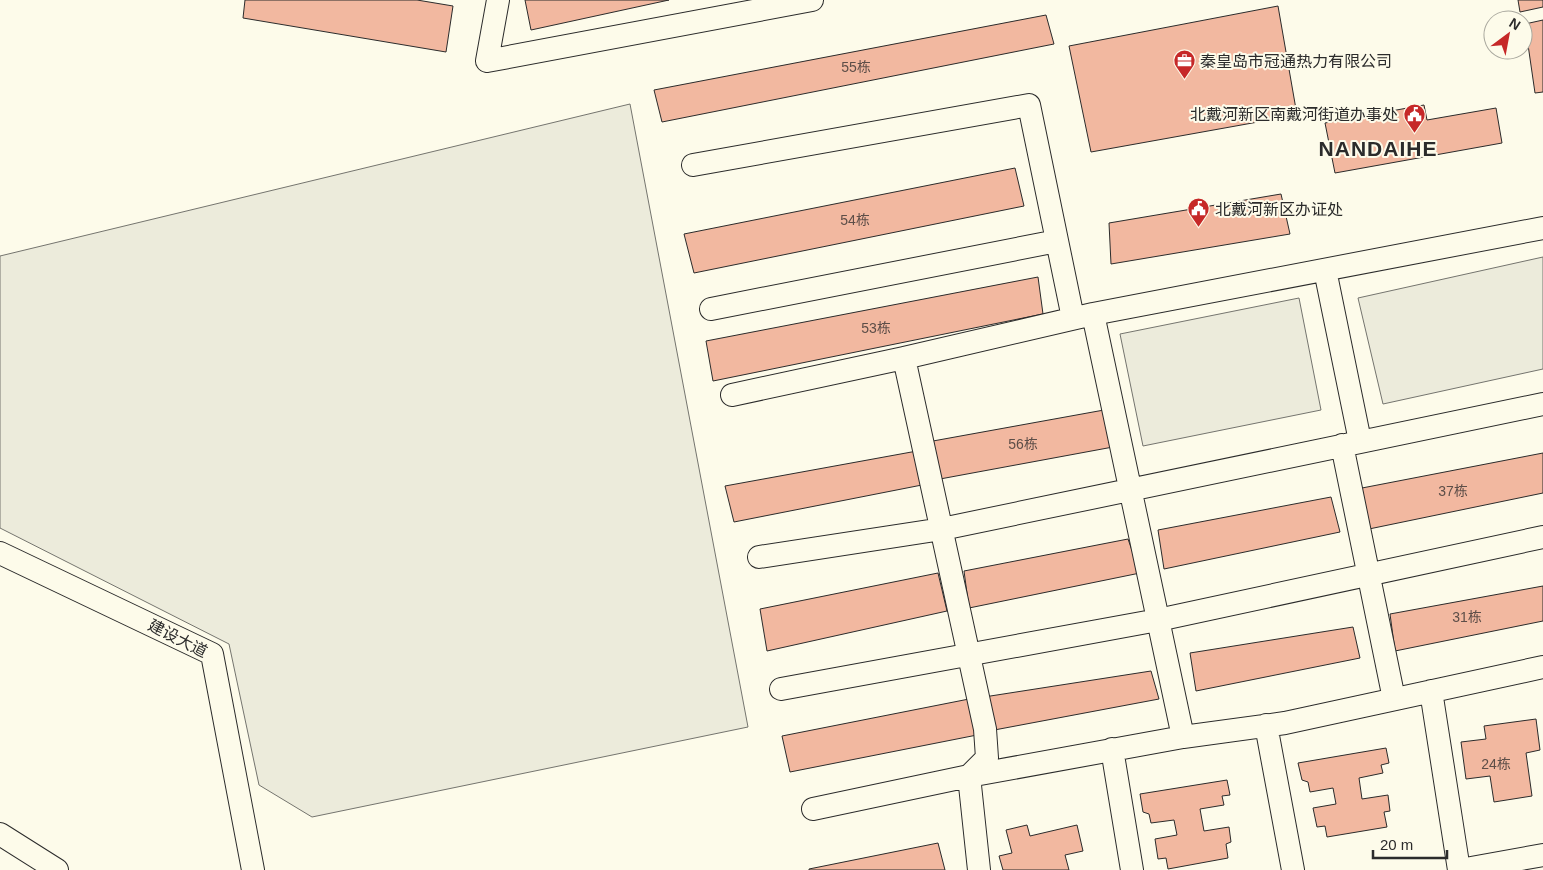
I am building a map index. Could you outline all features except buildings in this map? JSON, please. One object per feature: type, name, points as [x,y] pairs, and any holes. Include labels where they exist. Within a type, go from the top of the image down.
[{"type":"street","points":[[498,0],[487,61],[812,0]]},
{"type":"street","points":[[693,165],[1028,105],[1057,241],[1083,316],[1130,488],[1183,737]]},
{"type":"street","points":[[732,394],[904,358],[1083,316],[1543,228]]},
{"type":"street","points":[[711,308],[1057,241]]},
{"type":"street","points":[[1325,270],[1351,443],[1368,575],[1394,699]]},
{"type":"street","points":[[904,358],[971,655],[985,729],[987,758],[969,776]]},
{"type":"street","points":[[759,557],[942,529],[1130,488],[1543,404]]},
{"type":"street","points":[[781,690],[1158,620],[1543,537]]},
{"type":"street","name":"建设大道","points":[[0,553],[212,654],[253,870]]},
{"type":"street","points":[[813,809],[969,776],[1112,749],[1266,725],[1543,667]]},
{"type":"street","points":[[1431,691],[1459,870],[1543,855]]},
{"type":"street","points":[[1266,725],[1294,870]]},
{"type":"street","points":[[1112,749],[1132,870]]},
{"type":"street","points":[[969,776],[979,870]]},
{"type":"street","points":[[0,834],[57,870]]},
{"type":"shaded area","points":[[630,104],[748,727],[312,817],[259,785],[229,644],[0,528],[0,256]]},
{"type":"shaded area","points":[[1543,257],[1543,369],[1383,404],[1358,298]]},
{"type":"shaded area","points":[[1299,298],[1321,410],[1143,446],[1120,334]]},
{"type":"place","name":"秦皇岛市冠通热力有限公司","points":[[1184,80]]},
{"type":"place","name":"北戴河新区南戴河街道办事处","points":[[1414,133]]},
{"type":"place","name":"北戴河新区办证处","points":[[1199,228]]},
{"type":"district","name":"NANDAIHE","points":[[1378,149]]}]
